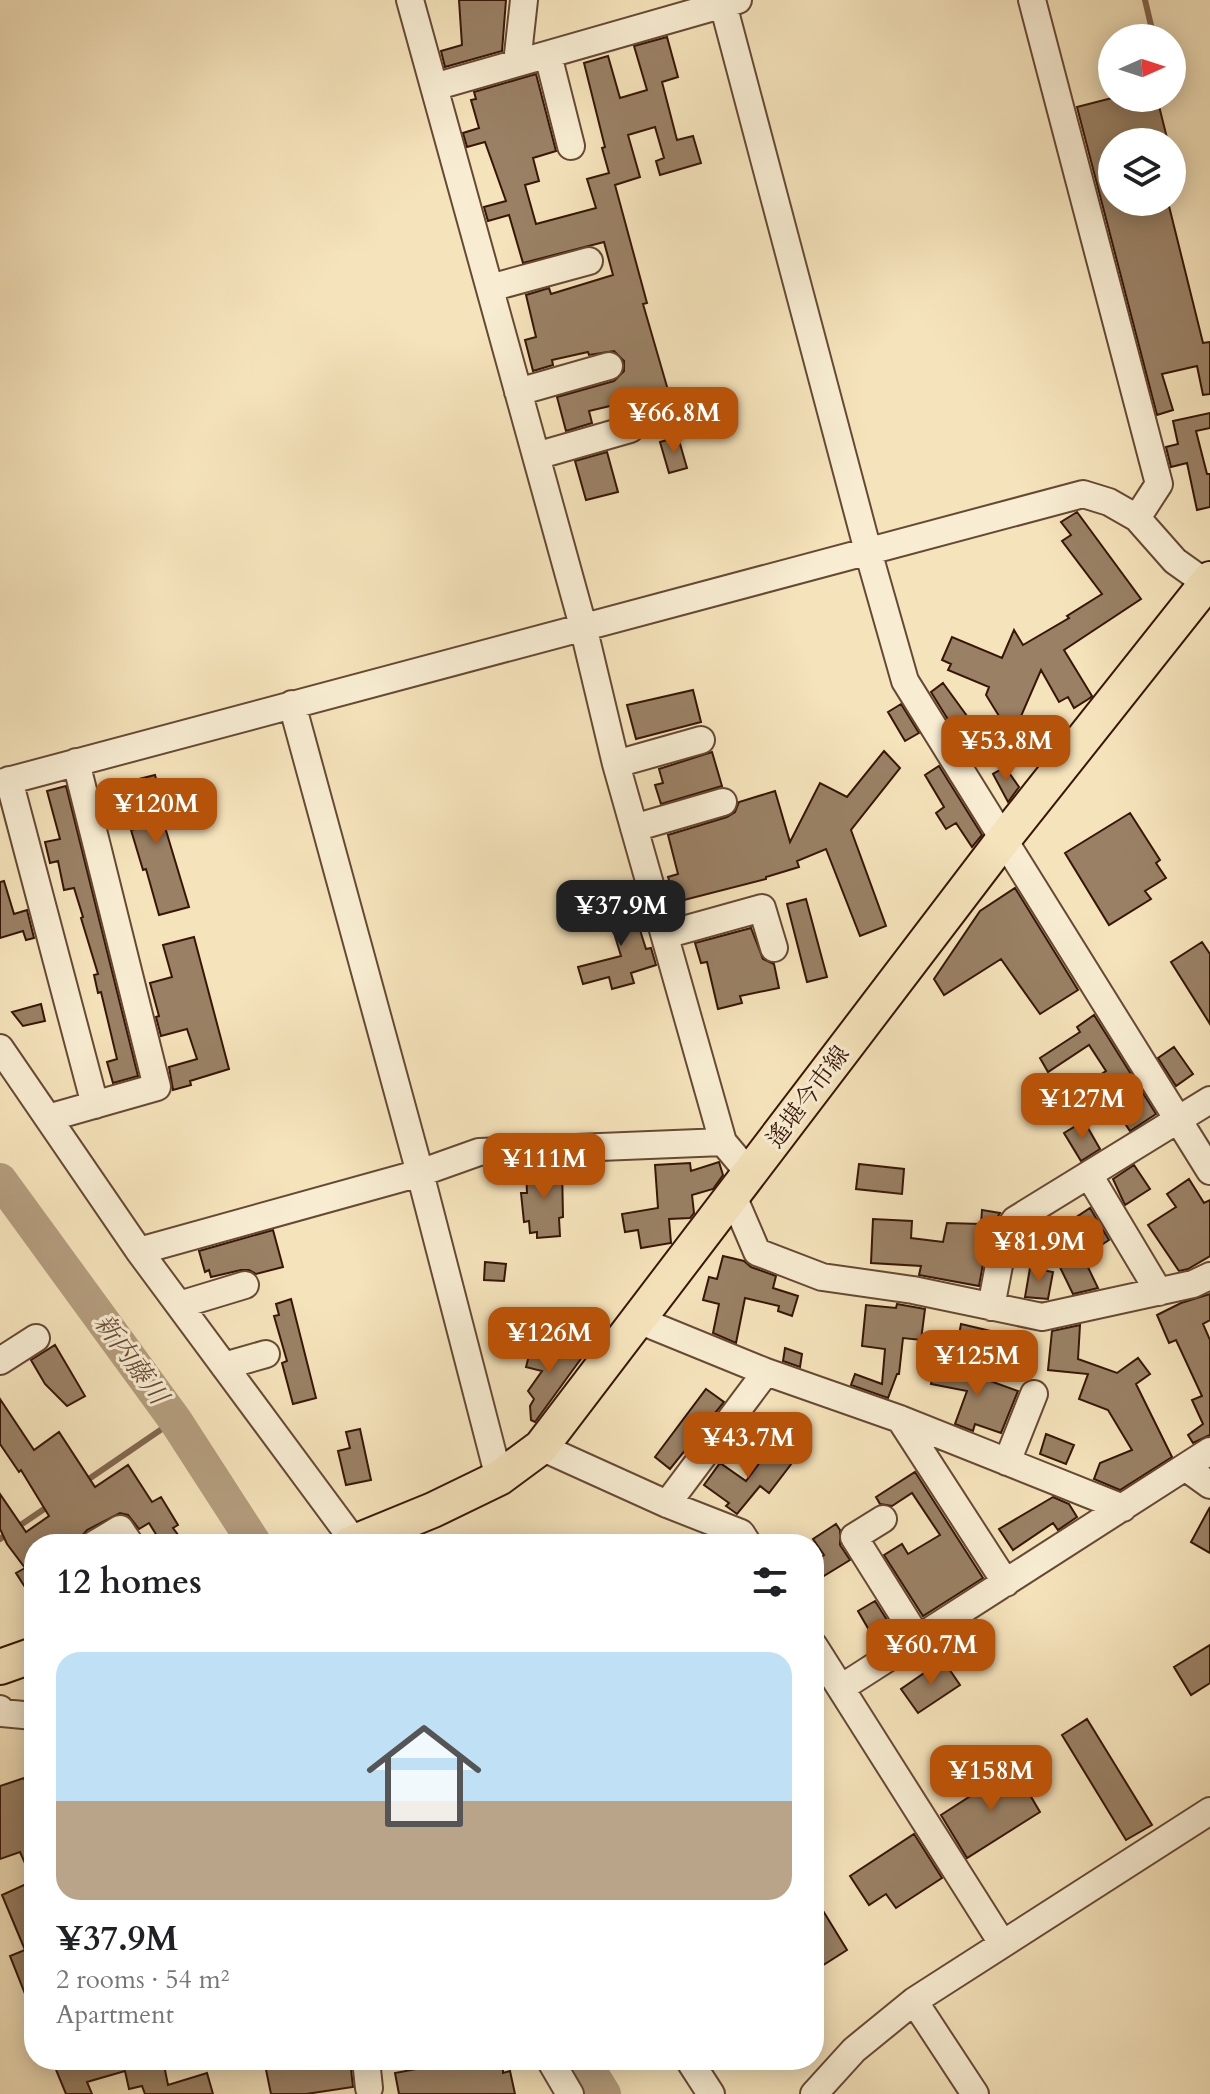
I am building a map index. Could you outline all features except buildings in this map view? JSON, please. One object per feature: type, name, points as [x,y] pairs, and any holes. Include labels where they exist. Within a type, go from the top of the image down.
[{"type":"main road","name":"遙堪今市線","points":[[375,1534],[499,1478],[541,1447],[1003,840],[1209,583]]},
{"type":"main road","points":[[0,1667],[24,1659]]},
{"type":"street","points":[[410,0],[583,626],[616,764],[723,1142],[741,1184],[757,1252],[822,1277],[913,1290],[1042,1317],[1193,1284],[1210,1276]]},
{"type":"street","points":[[517,63],[524,0]]},
{"type":"street","points":[[1032,0],[1159,484],[1137,518]]},
{"type":"street","points":[[434,87],[730,2],[868,551],[905,681],[1210,1171]]},
{"type":"street","points":[[548,55],[571,146]]},
{"type":"street","points":[[490,288],[589,261]]},
{"type":"street","points":[[518,392],[609,366]]},
{"type":"street","points":[[536,456],[630,429]]},
{"type":"street","points":[[95,1105],[5,782],[1083,494],[1109,502],[1137,518],[1175,561],[1209,583]]},
{"type":"street","points":[[292,704],[420,1173],[499,1478]]},
{"type":"street","points":[[616,764],[701,740]]},
{"type":"street","points":[[48,1118],[157,1087],[76,762]]},
{"type":"street","points":[[634,828],[723,802]]},
{"type":"street","points":[[665,935],[762,908],[774,948]]},
{"type":"street","points":[[0,1048],[139,1251],[346,1534]]},
{"type":"street","points":[[991,1307],[1005,1234],[1015,1220],[1210,1100]]},
{"type":"street","points":[[139,1251],[420,1173],[479,1152],[723,1142]]},
{"type":"street","points":[[1089,1175],[1159,1292]]},
{"type":"street","points":[[179,1305],[245,1285]]},
{"type":"street","points":[[636,1319],[1123,1508]]},
{"type":"street","points":[[0,1361],[36,1338]]},
{"type":"street","points":[[224,1366],[266,1354]]},
{"type":"street","points":[[667,1504],[766,1372]]},
{"type":"street","points":[[1007,1462],[1034,1394]]},
{"type":"street","points":[[900,1419],[1006,1583]]},
{"type":"street","points":[[541,1447],[742,1534]]},
{"type":"street","points":[[841,1688],[1210,1451]]},
{"type":"street","points":[[1185,1467],[1210,1485]]},
{"type":"street","points":[[883,1519],[854,1537],[918,1639]]},
{"type":"street","points":[[824,1662],[1002,1943]]},
{"type":"street","points":[[0,1709],[2,1713],[24,1715]]},
{"type":"street","points":[[814,2094],[854,2050],[914,2001],[1210,1811]]},
{"type":"street","points":[[914,2001],[975,2094]]},
{"type":"street","points":[[367,2070],[369,2088]]},
{"type":"street","points":[[556,2070],[570,2094]]},
{"type":"street","points":[[695,2070],[711,2094]]},
{"type":"waterway","points":[[1145,0],[1151,24]]},
{"type":"waterway","name":"新内藤川","points":[[0,1180],[175,1420],[249,1534]]},
{"type":"waterway","points":[[83,1483],[175,1420]]},
{"type":"waterway","points":[[0,1539],[50,1505]]},
{"type":"waterway","name":"新内藤川","points":[[589,2070],[604,2094]]}]
